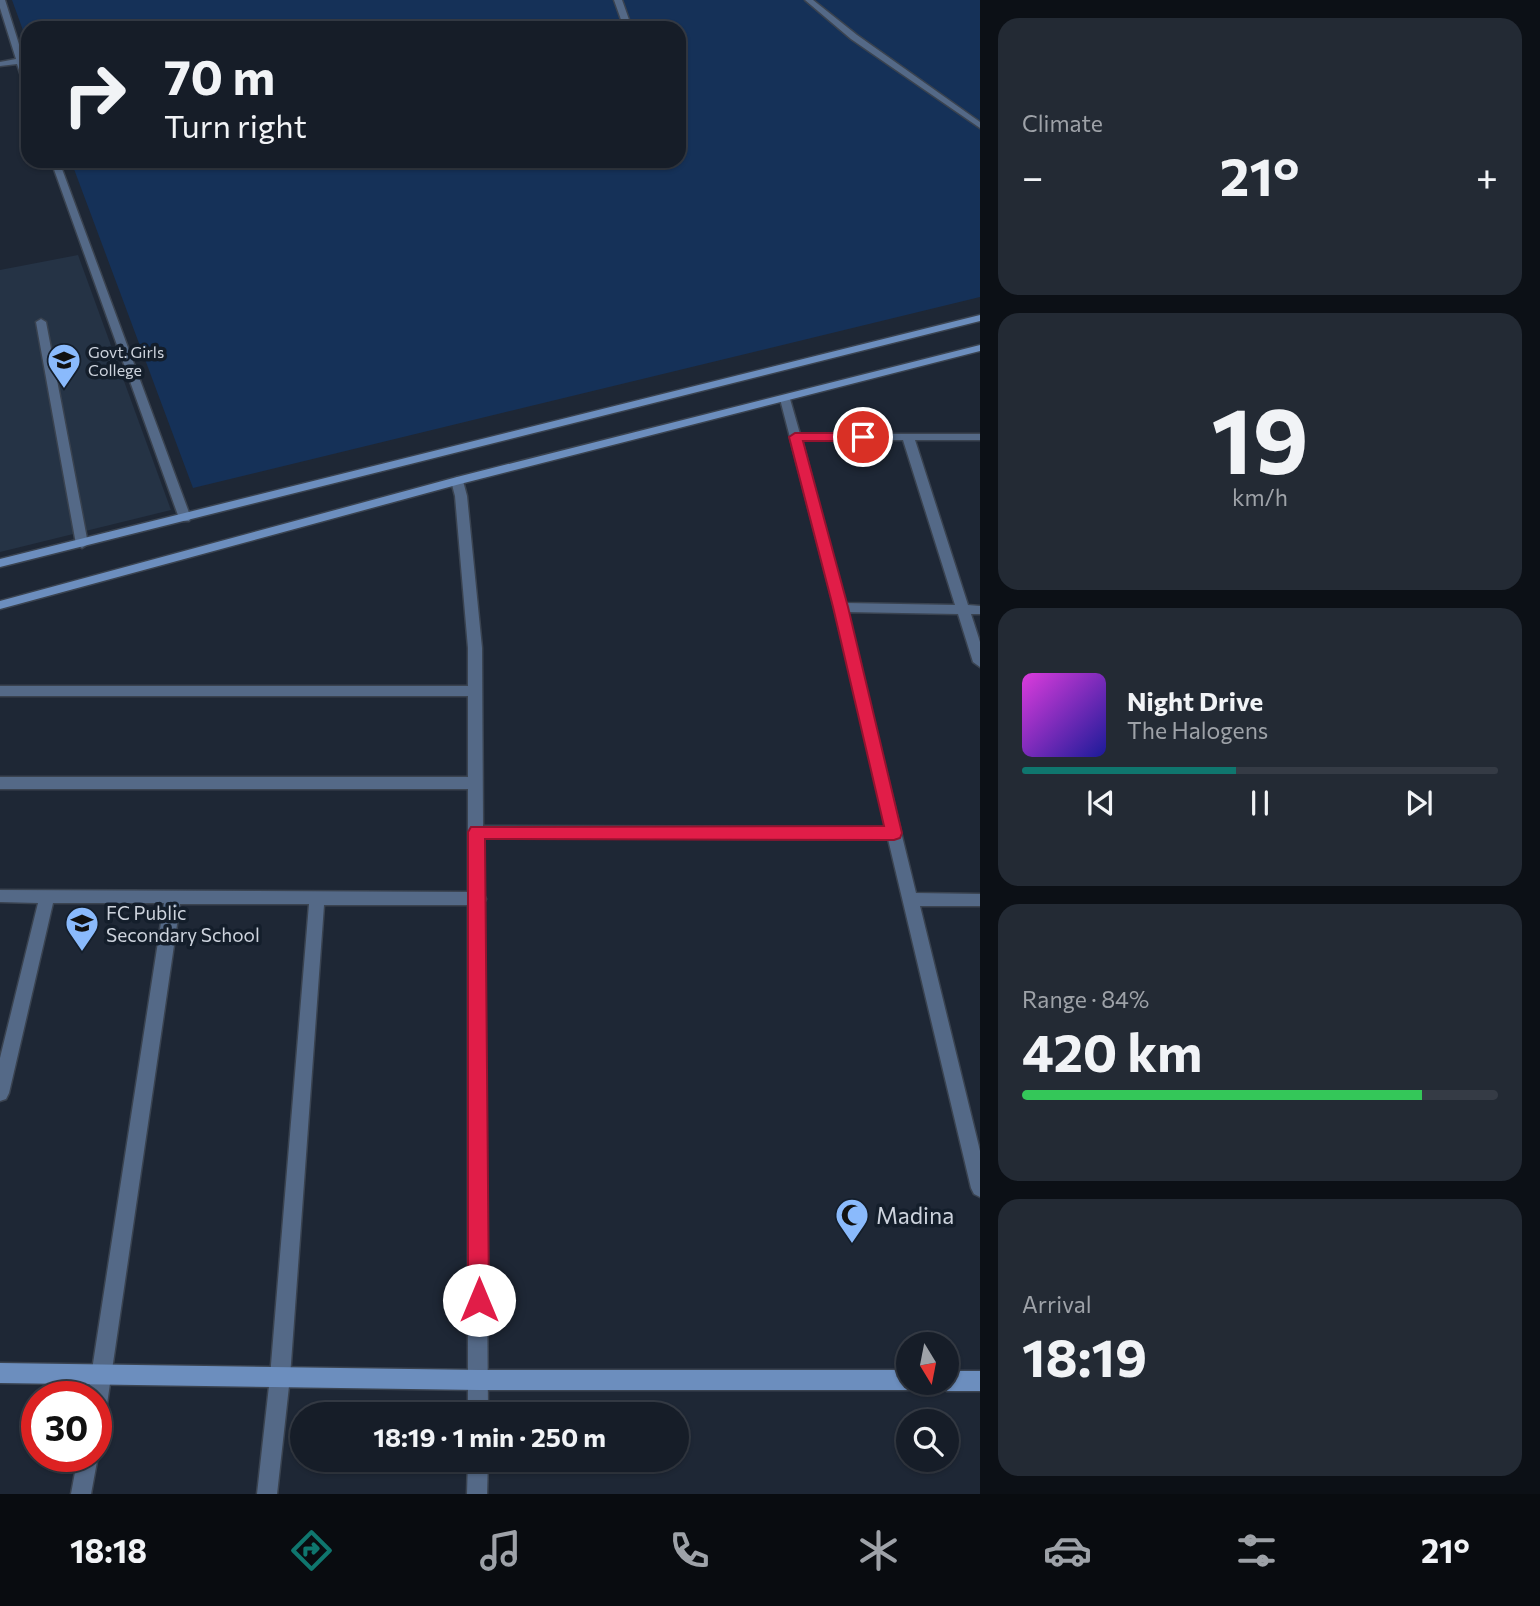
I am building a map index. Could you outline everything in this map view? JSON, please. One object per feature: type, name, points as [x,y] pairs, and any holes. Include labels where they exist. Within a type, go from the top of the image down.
[{"type":"street","points":[[1,0],[21,66]]},
{"type":"street","points":[[618,0],[626,21]]},
{"type":"street","points":[[808,0],[853,37],[980,126]]},
{"type":"street","points":[[0,65],[19,61]]},
{"type":"street","points":[[58,168],[185,518]]},
{"type":"street","points":[[0,563],[980,318]]},
{"type":"street","points":[[41,322],[82,544]]},
{"type":"street","points":[[0,605],[457,481],[980,348]]},
{"type":"street","points":[[785,399],[841,607],[980,1188]]},
{"type":"street","points":[[795,437],[980,437]]},
{"type":"street","points":[[908,437],[980,662]]},
{"type":"street","points":[[457,481],[461,496],[475,648],[478,1402]]},
{"type":"street","points":[[841,607],[980,610]]},
{"type":"street","points":[[0,691],[475,691]]},
{"type":"street","points":[[0,783],[476,783]]},
{"type":"street","points":[[477,832],[894,833]]},
{"type":"street","points":[[0,896],[478,900]]},
{"type":"street","points":[[0,1093],[47,897]]},
{"type":"street","points":[[102,1381],[173,897]]},
{"type":"street","points":[[267,1494],[280,1377],[317,898]]},
{"type":"street","points":[[909,899],[980,900]]},
{"type":"street","points":[[0,1373],[479,1380],[896,1380]]},
{"type":"street","points":[[959,1381],[980,1381]]},
{"type":"street","points":[[81,1494],[85,1472]]},
{"type":"street","points":[[477,1494],[478,1472]]},
{"type":"shaded area","points":[[12,0],[980,0],[980,297],[193,488],[74,168],[686,168],[686,21],[21,21],[21,25]]},
{"type":"shaded area","name":"Govt. Girls College","points":[[78,255],[171,510],[0,552],[0,270]]},
{"type":"place","name":"Govt. Girls College","points":[[64,390]]},
{"type":"place","name":"FC Public Secondary School","points":[[82,953]]},
{"type":"place","name":"Madina","points":[[852,1245]]},
{"type":"route","points":[[479,1300],[477,832],[894,833],[841,607],[795,437],[863,437]]}]
